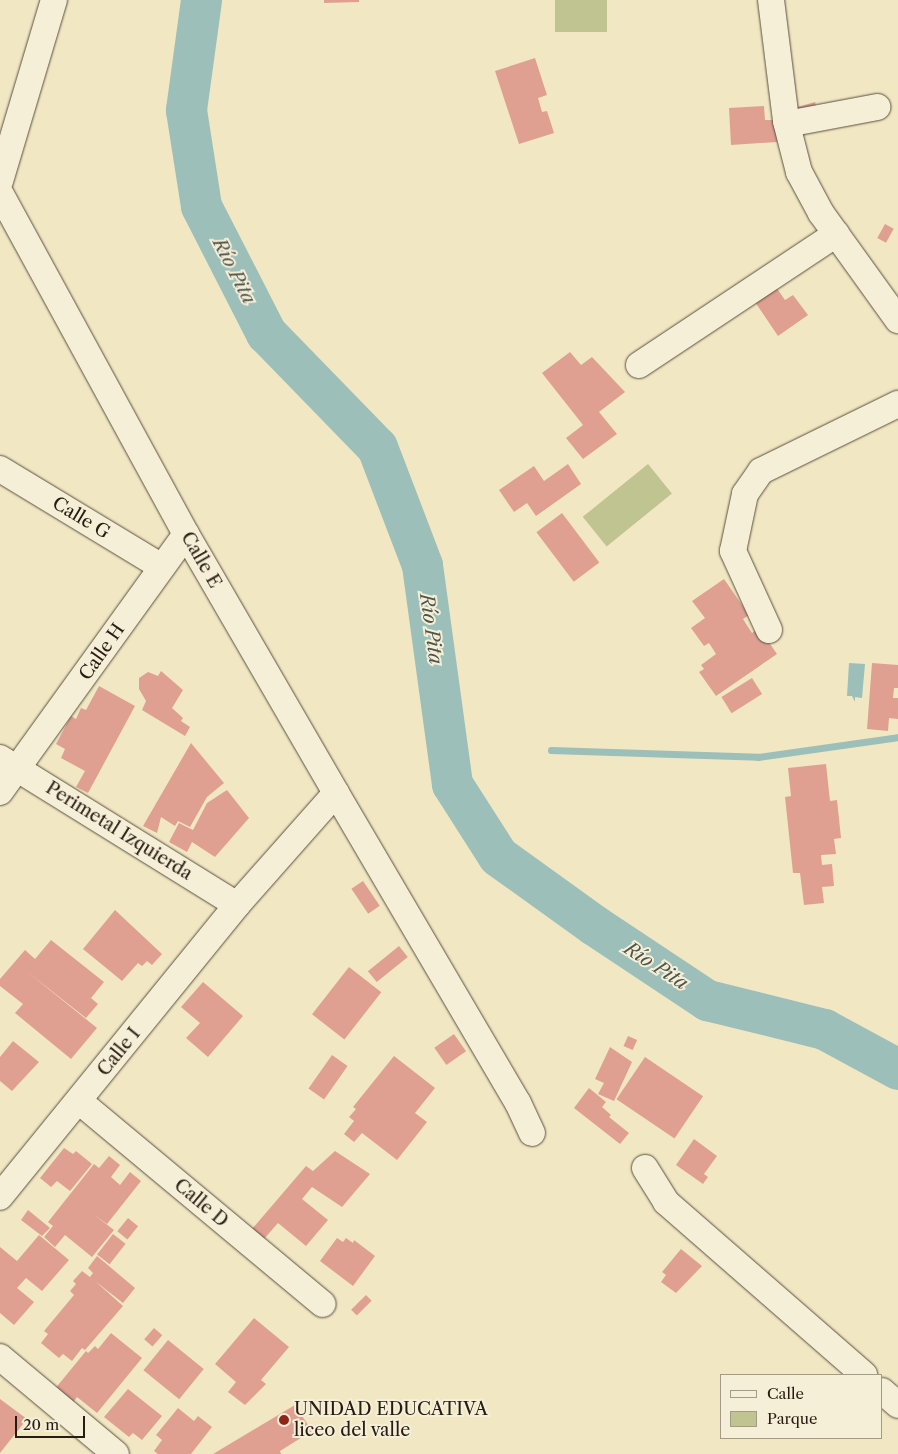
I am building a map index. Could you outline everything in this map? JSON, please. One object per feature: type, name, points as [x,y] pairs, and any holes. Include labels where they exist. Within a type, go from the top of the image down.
[{"type":"street","points":[[0,181],[54,0]]},
{"type":"street","points":[[772,0],[786,124],[799,172],[836,234],[898,320]]},
{"type":"street","points":[[786,124],[877,107]]},
{"type":"street","name":"Calle E","points":[[0,193],[186,534],[518,1103],[532,1133]]},
{"type":"street","points":[[639,365],[836,234]]},
{"type":"street","points":[[769,630],[733,551],[745,494],[761,471],[898,404]]},
{"type":"street","name":"Calle G","points":[[0,469],[162,567]]},
{"type":"street","name":"Calle H","points":[[0,792],[10,764],[186,534]]},
{"type":"street","name":"Perimetal Izquierda","points":[[10,764],[237,905]]},
{"type":"street","points":[[237,905],[336,792]]},
{"type":"street","name":"Calle I","points":[[0,1197],[237,905]]},
{"type":"street","name":"Calle D","points":[[79,1101],[323,1304]]},
{"type":"street","points":[[645,1168],[666,1202],[863,1374]]},
{"type":"street","points":[[0,1357],[116,1454]]},
{"type":"street","points":[[883,1392],[898,1405]]},
{"type":"green space","points":[[555,0],[607,0],[607,32],[555,32]]},
{"type":"green space","points":[[648,464],[672,494],[607,546],[583,517]]},
{"type":"water","points":[[849,663],[865,664],[862,698],[855,697],[855,702],[852,696],[847,696]]},
{"type":"building","points":[[324,0],[359,0],[359,2],[324,3]]},
{"type":"building","points":[[535,58],[547,95],[538,98],[542,112],[547,111],[554,133],[519,144],[495,71]]},
{"type":"building","points":[[815,102],[819,116],[802,121],[798,107]]},
{"type":"building","points":[[764,106],[765,120],[775,120],[777,142],[731,145],[729,108]]},
{"type":"building","points":[[885,224],[894,229],[886,243],[877,238]]},
{"type":"building","points":[[776,287],[785,300],[793,295],[808,315],[778,336],[755,302]]},
{"type":"building","points":[[570,352],[581,365],[592,357],[625,392],[599,412],[617,434],[583,459],[566,438],[583,425],[542,373]]},
{"type":"building","points":[[568,464],[581,484],[536,516],[527,503],[514,512],[499,490],[534,466],[544,481]]},
{"type":"building","points":[[562,513],[599,563],[574,582],[536,532]]},
{"type":"building","points":[[724,579],[749,615],[743,619],[752,633],[759,628],[777,654],[716,696],[699,672],[704,669],[701,665],[716,654],[709,643],[704,646],[691,628],[705,618],[692,601]]},
{"type":"building","points":[[872,663],[898,665],[898,688],[894,688],[893,698],[898,698],[898,719],[889,718],[888,731],[867,729]]},
{"type":"building","points":[[161,671],[183,690],[172,708],[183,718],[181,721],[190,727],[185,736],[142,710],[146,701],[139,689],[139,678],[148,672],[158,676]]},
{"type":"building","points":[[752,678],[762,694],[732,713],[721,697]]},
{"type":"building","points":[[99,686],[135,706],[88,793],[76,787],[85,771],[61,758],[65,749],[56,744],[71,716],[76,719],[81,708],[86,710]]},
{"type":"building","points":[[191,743],[224,783],[207,797],[190,827],[178,821],[175,826],[161,817],[157,833],[143,826]]},
{"type":"building","points":[[826,764],[830,801],[837,800],[841,838],[834,839],[836,854],[821,855],[822,865],[832,864],[834,886],[822,887],[824,903],[804,905],[800,873],[793,873],[785,797],[791,796],[788,768]]},
{"type":"building","points":[[227,790],[249,818],[215,857],[192,842],[187,852],[169,842],[179,823],[193,830],[207,803]]},
{"type":"building","points":[[363,881],[380,906],[368,914],[351,889]]},
{"type":"building","points":[[115,910],[162,954],[152,965],[147,961],[142,966],[138,963],[122,981],[83,949]]},
{"type":"building","points":[[51,940],[104,982],[91,998],[98,1004],[86,1018],[25,970],[97,1028],[71,1059],[15,1013],[23,1004],[0,986],[0,979],[25,950],[35,959]]},
{"type":"building","points":[[399,946],[408,957],[377,982],[368,971]]},
{"type":"building","points":[[349,967],[381,992],[344,1040],[312,1014]]},
{"type":"building","points":[[203,982],[243,1016],[208,1057],[186,1038],[200,1023],[181,1007]]},
{"type":"building","points":[[454,1034],[466,1051],[446,1065],[434,1048]]},
{"type":"building","points":[[628,1036],[637,1040],[633,1050],[624,1046]]},
{"type":"building","points":[[13,1041],[39,1062],[12,1091],[0,1081],[0,1057]]},
{"type":"building","points":[[610,1047],[632,1062],[614,1101],[598,1094],[604,1083],[595,1079]]},
{"type":"building","points":[[332,1055],[348,1066],[324,1099],[308,1089]]},
{"type":"building","points":[[394,1056],[435,1088],[415,1113],[427,1122],[397,1160],[362,1133],[354,1142],[344,1134],[354,1121],[349,1117],[356,1109],[353,1107]]},
{"type":"building","points":[[645,1057],[703,1096],[675,1138],[616,1099]]},
{"type":"building","points":[[589,1088],[606,1102],[602,1107],[611,1115],[609,1117],[629,1133],[620,1144],[574,1108]]},
{"type":"building","points":[[694,1139],[717,1156],[704,1174],[708,1177],[703,1184],[676,1165]]},
{"type":"building","points":[[64,1148],[73,1154],[76,1151],[92,1164],[70,1191],[57,1181],[51,1187],[40,1178]]},
{"type":"building","points":[[335,1151],[370,1174],[342,1207],[312,1187],[302,1199],[328,1220],[306,1246],[278,1223],[264,1239],[252,1229],[306,1166],[313,1171]]},
{"type":"building","points":[[109,1156],[120,1165],[111,1177],[120,1185],[130,1172],[141,1181],[107,1224],[93,1214],[114,1230],[92,1257],[65,1235],[55,1247],[44,1237],[53,1226],[48,1222],[94,1164],[99,1168]]},
{"type":"building","points":[[28,1210],[50,1228],[42,1236],[21,1220]]},
{"type":"building","points":[[128,1218],[138,1226],[127,1239],[117,1231]]},
{"type":"building","points":[[113,1234],[126,1244],[110,1264],[97,1254]]},
{"type":"building","points":[[39,1235],[69,1260],[42,1291],[26,1278],[17,1288],[34,1302],[14,1325],[0,1313],[0,1247],[17,1261]]},
{"type":"building","points":[[337,1238],[343,1242],[346,1238],[353,1243],[354,1240],[375,1256],[353,1286],[320,1261]]},
{"type":"building","points":[[681,1249],[702,1266],[676,1293],[661,1282],[666,1275],[662,1272]]},
{"type":"building","points":[[97,1256],[135,1288],[123,1303],[95,1281],[123,1306],[85,1350],[82,1348],[72,1361],[63,1354],[59,1358],[41,1343],[48,1334],[44,1331],[74,1295],[70,1291],[76,1284],[73,1281],[82,1271],[90,1277],[93,1273],[88,1268]]},
{"type":"building","points":[[366,1295],[372,1301],[357,1316],[351,1310]]},
{"type":"building","points":[[254,1318],[289,1347],[261,1380],[266,1384],[245,1405],[228,1392],[236,1382],[215,1364]]},
{"type":"building","points":[[154,1328],[162,1335],[152,1347],[144,1339]]},
{"type":"building","points":[[111,1333],[142,1358],[97,1413],[77,1397],[72,1404],[54,1390],[86,1351],[88,1353],[95,1346],[98,1349]]},
{"type":"building","points":[[168,1340],[204,1369],[179,1399],[143,1370]]},
{"type":"building","points":[[128,1389],[162,1416],[142,1440],[133,1433],[129,1437],[104,1417]]},
{"type":"building","points":[[0,1399],[27,1419],[0,1453]]},
{"type":"building","points":[[295,1405],[312,1431],[280,1451],[281,1454],[213,1454]]},
{"type":"building","points":[[178,1408],[194,1421],[198,1416],[212,1427],[191,1454],[158,1454],[154,1451],[162,1440],[156,1435]]},
{"type":"waterway","name":"Río Pita","points":[[201,0],[186,110],[201,206],[266,333],[377,447],[422,565],[452,784],[498,856],[594,925],[707,1000],[824,1029],[898,1069]]},
{"type":"waterway","points":[[551,750],[758,757],[898,737]]},
{"type":"place","name":"UNIDAD EDUCATIVA liceo del valle","points":[[284,1420]]}]
